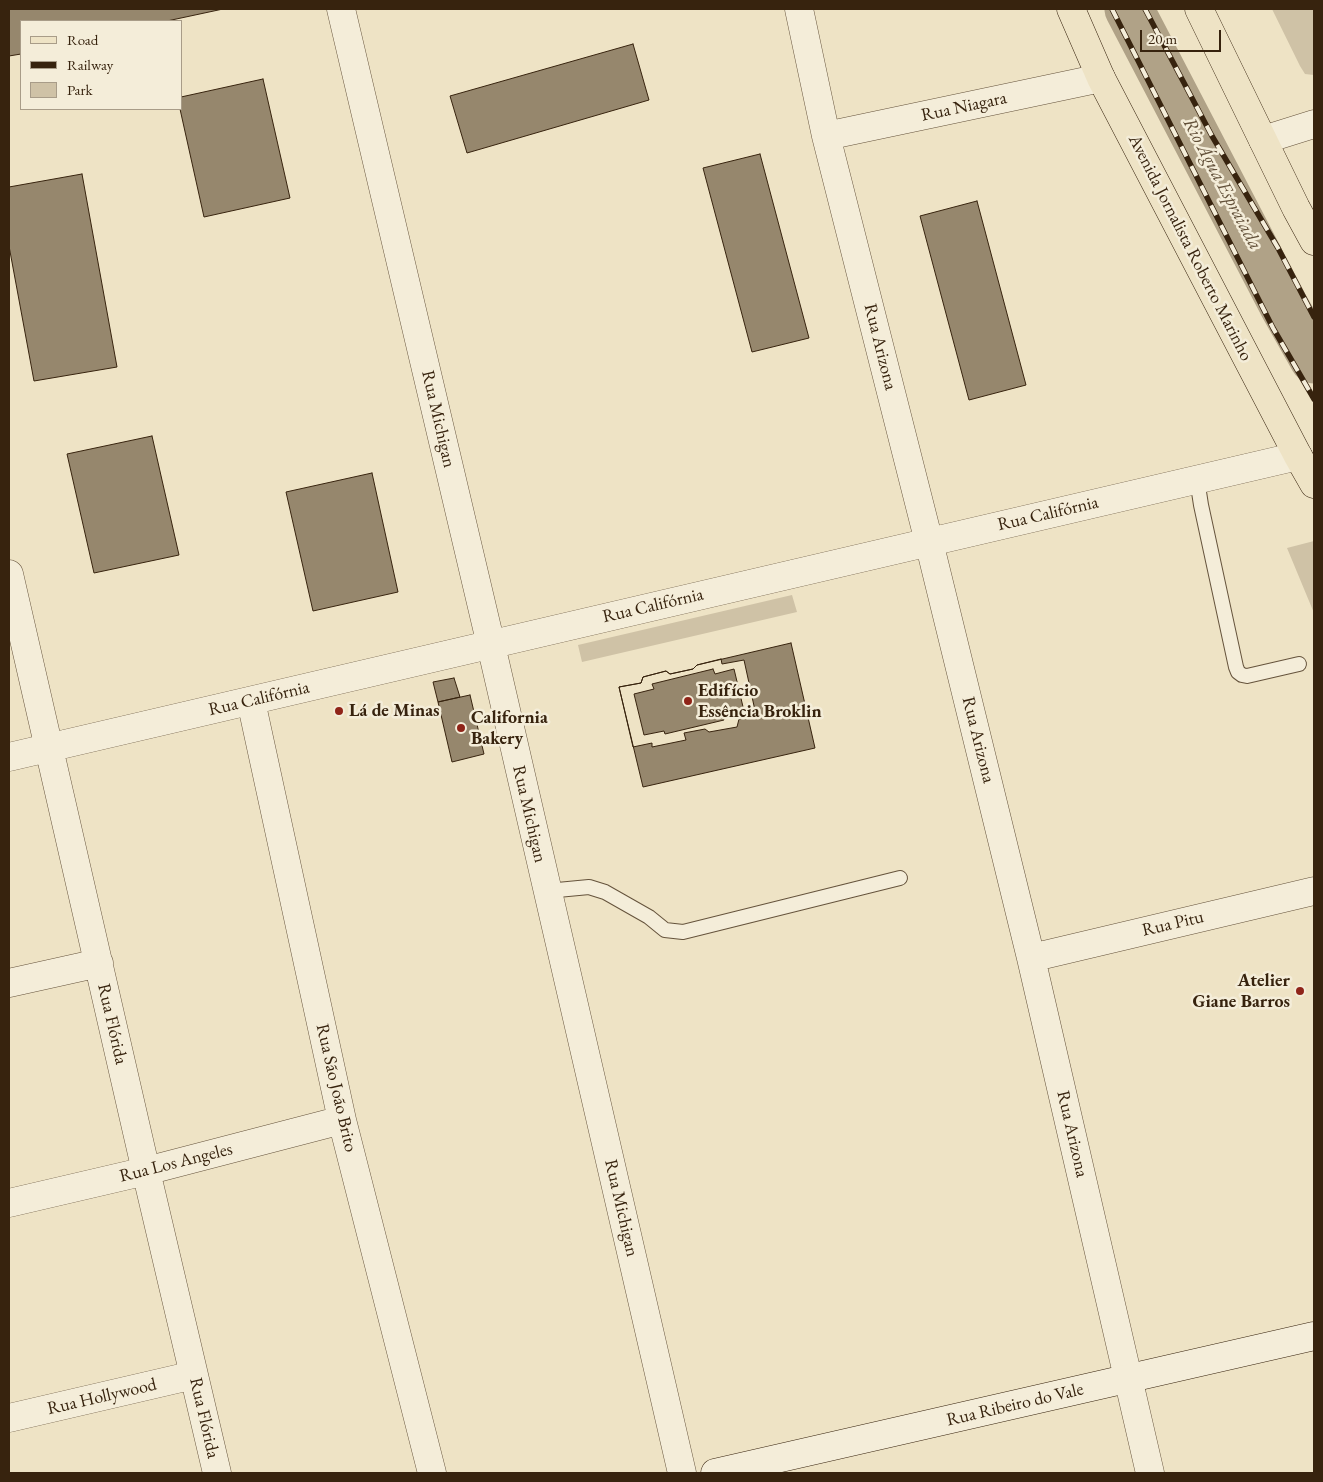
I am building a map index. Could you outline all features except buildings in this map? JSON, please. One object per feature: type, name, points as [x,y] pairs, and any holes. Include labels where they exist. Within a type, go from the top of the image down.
[{"type":"main road","name":"Avenida Jornalista Roberto Marinho","points":[[1071,9],[1102,78],[1314,484]]},
{"type":"main road","points":[[1199,9],[1314,242]]},
{"type":"street","name":"Rua Michigan","points":[[341,9],[491,645],[682,1473]]},
{"type":"street","name":"Rua Arizona","points":[[800,9],[826,136],[929,542],[1031,958],[1150,1473]]},
{"type":"street","name":"Rua Niagara","points":[[826,136],[1102,78]]},
{"type":"street","points":[[1262,140],[1314,124]]},
{"type":"street","name":"Rua Califórnia","points":[[9,758],[1298,456]]},
{"type":"street","name":"Rua Flórida","points":[[9,574],[56,784],[218,1473]]},
{"type":"street","name":"Rua São João Brito","points":[[251,701],[342,1120],[432,1473]]},
{"type":"street","name":"Rua Pitu","points":[[1031,958],[1314,891]]},
{"type":"street","points":[[9,983],[99,963]]},
{"type":"street","name":"Rua Los Angeles","points":[[9,1203],[146,1171],[342,1120]]},
{"type":"street","name":"Rua Ribeiro do Vale","points":[[715,1473],[1314,1336]]},
{"type":"street","name":"Rua Hollywood","points":[[9,1418],[194,1375]]},
{"type":"lane","points":[[1197,479],[1203,515],[1238,672],[1247,676],[1299,664]]},
{"type":"lane","points":[[547,892],[589,887],[605,892],[649,917],[665,930],[683,932],[900,878]]},
{"type":"green space","points":[[1272,9],[1314,9],[1314,75],[1305,74]]},
{"type":"green space","points":[[1314,541],[1314,613],[1287,548]]},
{"type":"green space","points":[[792,595],[797,612],[582,662],[578,645]]},
{"type":"waterway","name":"Rio Água Espraiada","points":[[1129,9],[1284,306],[1314,359]]},
{"type":"railway","points":[[1112,9],[1273,328],[1314,399]]},
{"type":"railway","points":[[1145,9],[1212,136],[1278,248],[1314,317]]},
{"type":"place","name":"Edifício Essência Broklin","points":[[688,701]]},
{"type":"place","name":"Lá de Minas","points":[[339,711]]},
{"type":"place","name":"California Bakery","points":[[461,728]]},
{"type":"place","name":"Atelier Giane Barros","points":[[1300,991]]}]
